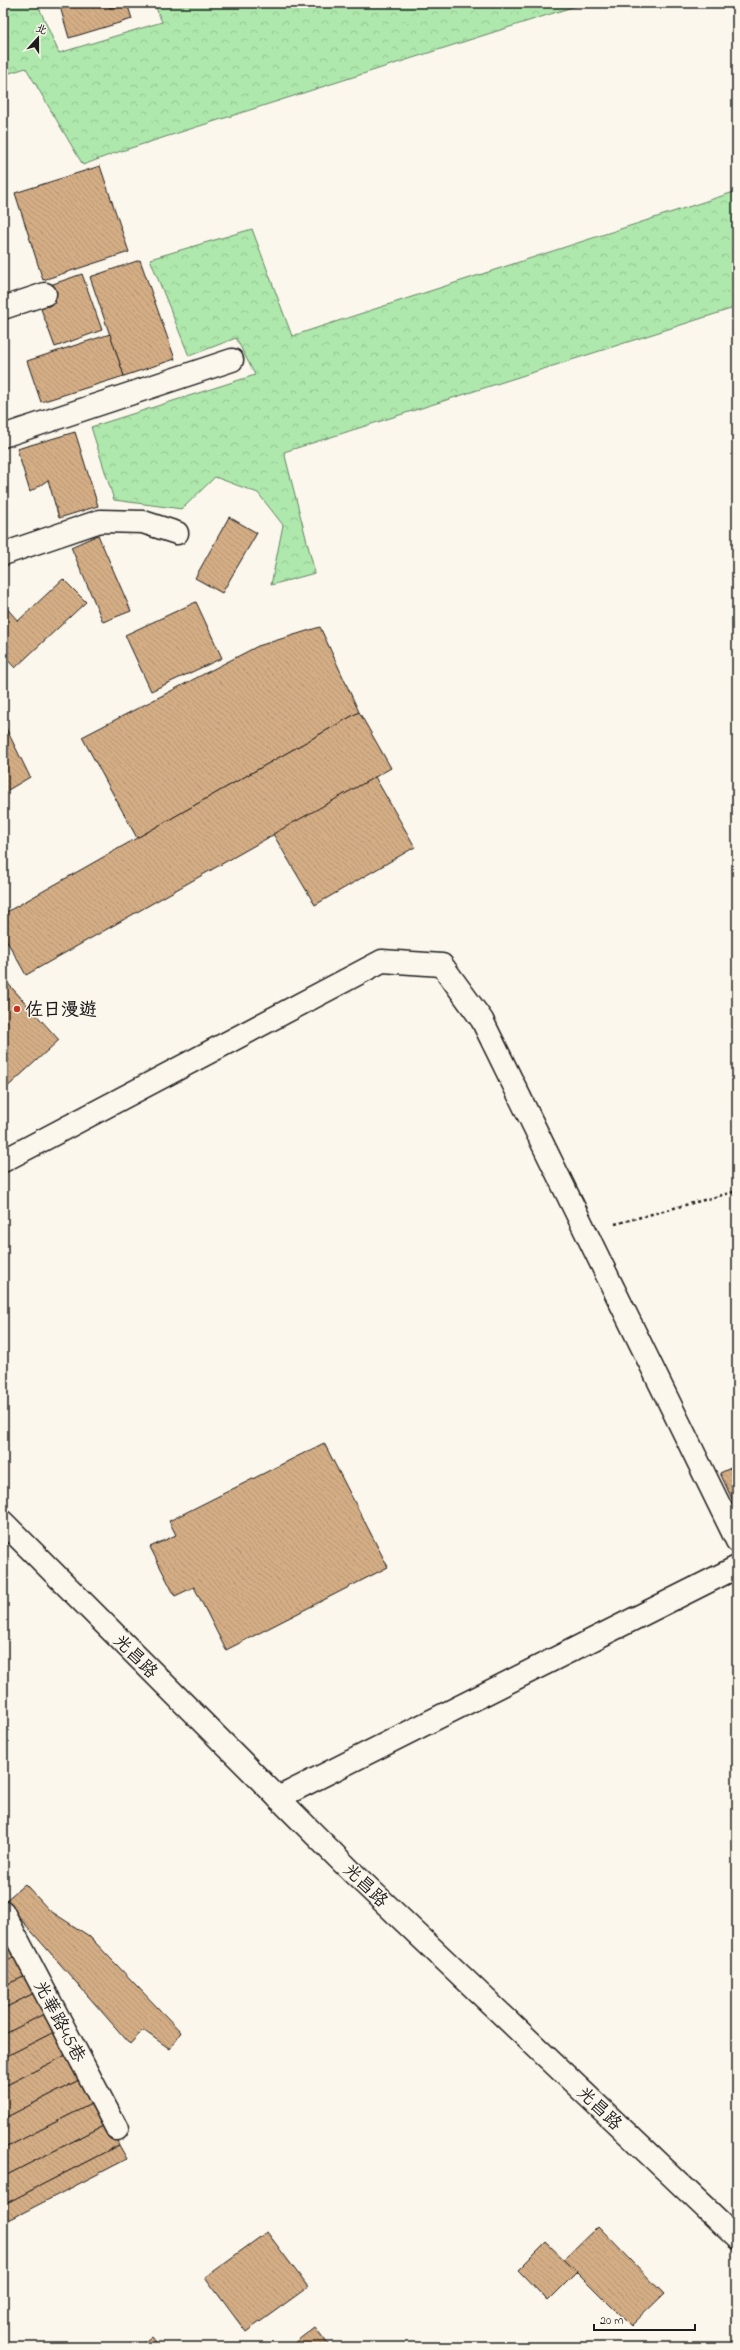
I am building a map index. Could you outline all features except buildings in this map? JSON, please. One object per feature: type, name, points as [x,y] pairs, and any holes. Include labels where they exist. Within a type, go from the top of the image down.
[{"type":"street","points":[[3,308],[46,294]]},
{"type":"street","points":[[3,436],[232,360]]},
{"type":"street","points":[[3,554],[100,521],[143,522],[177,533]]},
{"type":"street","points":[[3,1162],[382,961],[442,965],[482,1020],[737,1541]]},
{"type":"street","name":"光昌路","points":[[3,1522],[352,1872],[737,2238]]},
{"type":"street","points":[[278,1798],[737,1568]]},
{"type":"street","name":"光華路45巷","points":[[3,1912],[117,2129]]},
{"type":"path","points":[[585,1232],[737,1191]]},
{"type":"green space","points":[[3,3],[37,3],[59,53],[162,22],[154,3],[585,3],[112,154],[83,165],[26,68],[3,75]]},
{"type":"green space","points":[[737,191],[737,307],[284,452],[315,573],[271,585],[283,525],[258,493],[215,477],[182,509],[114,500],[91,427],[255,375],[236,338],[189,356],[150,259],[252,229],[292,336]]},
{"type":"place","name":"佐日漫遊","points":[[17,1009]]}]
